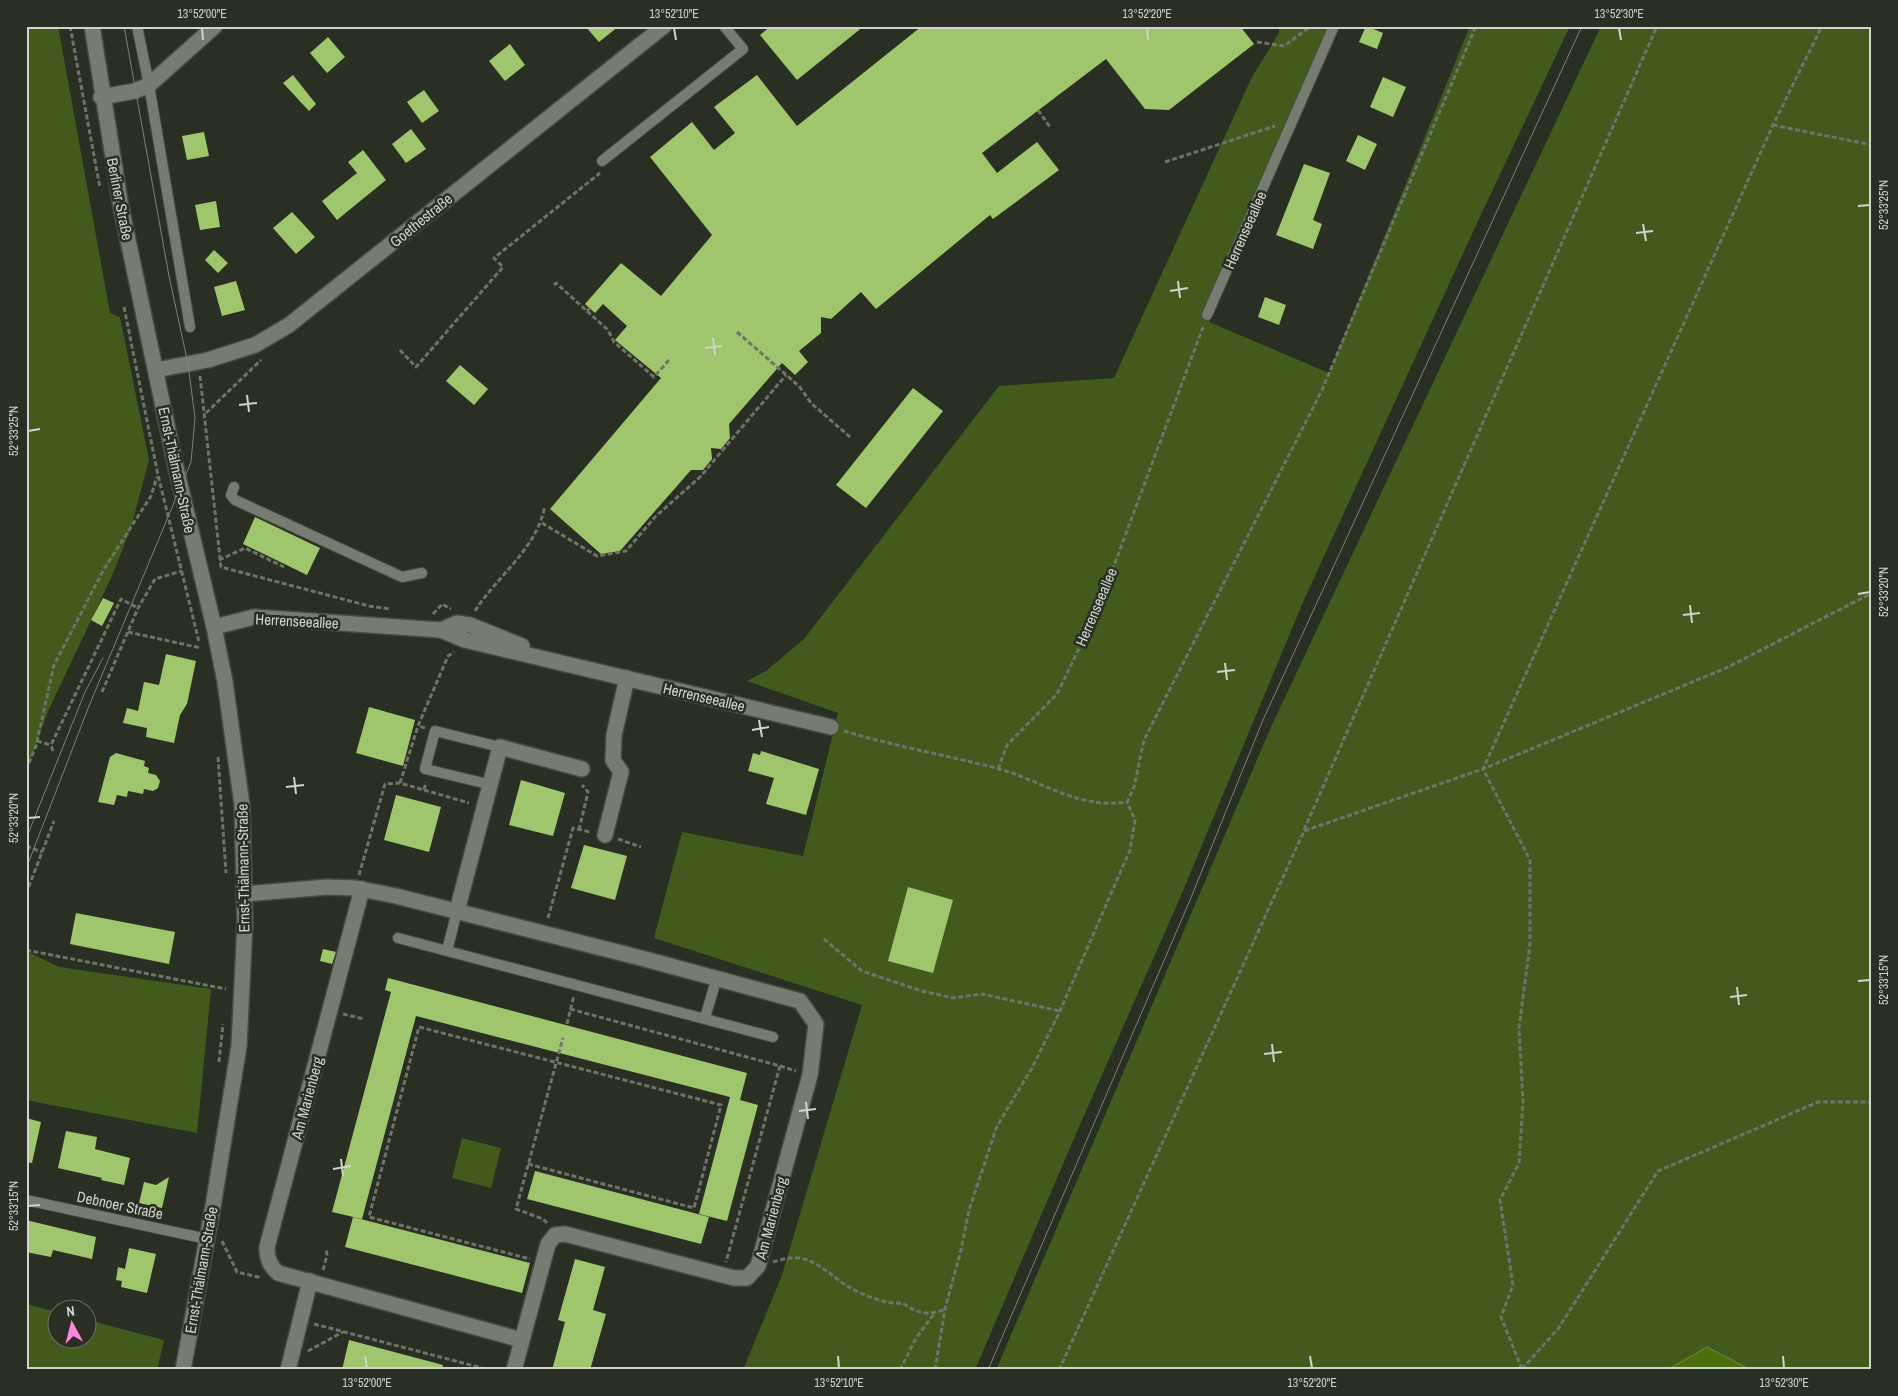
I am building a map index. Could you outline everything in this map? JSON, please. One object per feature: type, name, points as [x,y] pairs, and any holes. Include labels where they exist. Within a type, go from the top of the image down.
[{"type":"street","name":"Berliner Straße","points":[[92,26],[121,207],[156,370]]},
{"type":"street","points":[[102,97],[135,92],[149,84],[216,26]]},
{"type":"street","name":"Goethestraße","points":[[156,370],[198,363],[255,345],[296,320],[664,26]]},
{"type":"street","name":"Ernst-Thälmann-Straße","points":[[156,370],[176,468],[214,626],[231,712],[242,804],[245,894],[238,1046],[208,1234],[183,1370]]},
{"type":"street","name":"Herrenseeallee","points":[[214,626],[254,617],[441,630],[457,623],[467,632],[575,665],[831,727]]},
{"type":"street","points":[[605,835],[621,772],[613,760],[614,735],[627,678]]},
{"type":"street","points":[[457,911],[486,808],[500,747],[580,776]]},
{"type":"street","name":"Am Marienberg","points":[[271,1267],[267,1247],[330,1011],[360,884]]},
{"type":"street","name":"Am Marienberg","points":[[245,894],[360,884],[457,911],[717,977],[800,1001],[816,1024],[810,1075],[758,1266],[747,1278],[722,1276],[565,1234],[555,1235]]},
{"type":"street","points":[[514,1370],[548,1244],[555,1235]]},
{"type":"street","points":[[271,1267],[278,1273],[522,1340]]},
{"type":"street","points":[[288,1370],[300,1320],[315,1282]]},
{"type":"lane","points":[[136,26],[149,84],[190,327]]},
{"type":"lane","points":[[602,166],[743,49],[724,26]]},
{"type":"lane","name":"Herrenseeallee","points":[[1207,315],[1334,26]]},
{"type":"lane","points":[[234,487],[231,495],[235,500],[402,577],[422,573]]},
{"type":"lane","points":[[492,785],[425,769],[435,731],[500,747]]},
{"type":"lane","points":[[446,951],[457,911]]},
{"type":"lane","points":[[398,938],[773,1036]]},
{"type":"lane","points":[[705,1018],[717,977]]},
{"type":"lane","name":"Debnoer Straße","points":[[26,1200],[208,1234]]},
{"type":"path","points":[[1257,42],[1284,46],[1311,26]]},
{"type":"path","points":[[935,1370],[946,1309],[969,1210],[997,1126],[1032,1068],[1060,1011],[1130,850],[1135,820],[1127,802],[1134,787],[1144,740],[1322,390],[1476,26]]},
{"type":"path","points":[[1059,1370],[1304,831],[1657,26]]},
{"type":"path","points":[[1483,769],[1773,125],[1822,26]]},
{"type":"path","points":[[1038,110],[1050,127]]},
{"type":"path","points":[[1165,162],[1292,121]]},
{"type":"path","points":[[1773,125],[1872,145]]},
{"type":"path","points":[[400,350],[416,367],[503,267],[494,258],[602,166]]},
{"type":"path","points":[[554,285],[556,283],[588,310],[608,330],[614,342],[654,377],[669,360]]},
{"type":"path","name":"Herrenseeallee","points":[[998,769],[1007,745],[1057,694],[1097,611],[1207,315]]},
{"type":"path","points":[[737,332],[799,386],[811,403],[850,437]]},
{"type":"path","points":[[206,414],[263,359]]},
{"type":"path","points":[[198,363],[206,414],[221,567],[370,606],[394,610]]},
{"type":"path","points":[[138,374],[158,475],[202,655]]},
{"type":"path","points":[[542,523],[597,556],[626,552],[655,517],[700,476],[786,375]]},
{"type":"path","points":[[26,770],[37,741],[54,665],[104,570],[151,496],[158,475]]},
{"type":"path","points":[[400,783],[418,726],[448,656],[458,649],[476,610],[511,569],[542,523],[545,506]]},
{"type":"path","points":[[219,560],[245,548],[284,567]]},
{"type":"path","points":[[102,692],[138,608],[155,580],[181,572]]},
{"type":"path","points":[[1304,831],[1483,769],[1726,668],[1872,593]]},
{"type":"path","points":[[53,751],[52,745],[121,599],[138,608]]},
{"type":"path","points":[[431,616],[442,604],[456,612]]},
{"type":"path","points":[[128,632],[201,648]]},
{"type":"path","points":[[418,726],[435,731]]},
{"type":"path","points":[[831,727],[894,746],[998,769],[1085,802],[1109,805],[1127,802]]},
{"type":"path","points":[[37,741],[52,745]]},
{"type":"path","points":[[218,754],[227,880]]},
{"type":"path","points":[[1483,769],[1530,860],[1530,944],[1519,1028],[1522,1102],[1519,1163],[1500,1200],[1513,1285],[1501,1317],[1522,1370],[1558,1329],[1658,1171],[1818,1102],[1872,1102]]},
{"type":"path","points":[[424,790],[430,770]]},
{"type":"path","points":[[579,830],[588,792],[580,776]]},
{"type":"path","points":[[360,884],[385,784],[400,783],[486,808]]},
{"type":"path","points":[[26,894],[54,821]]},
{"type":"path","points":[[545,933],[573,828],[641,846]]},
{"type":"path","points":[[26,846],[42,852]]},
{"type":"path","points":[[824,939],[862,972],[922,991],[953,998],[982,994],[1060,1011]]},
{"type":"path","points":[[26,950],[226,989]]},
{"type":"path","points":[[225,999],[227,982]]},
{"type":"path","points":[[566,1024],[577,985]]},
{"type":"path","points":[[570,1009],[780,1066],[722,1276]]},
{"type":"path","points":[[330,1011],[364,1019]]},
{"type":"path","points":[[219,1065],[223,1018]]},
{"type":"path","points":[[528,1164],[694,1208],[721,1106],[419,1027],[369,1217],[543,1262]]},
{"type":"path","points":[[555,1235],[543,1218],[516,1209],[562,1038]]},
{"type":"path","points":[[208,1234],[217,1230],[237,1272],[258,1277],[271,1267]]},
{"type":"path","points":[[315,1282],[327,1254],[326,1249]]},
{"type":"path","points":[[758,1266],[789,1258],[804,1259],[819,1266],[846,1285],[869,1296],[893,1304],[903,1303],[911,1310],[935,1314]]},
{"type":"path","points":[[900,1370],[916,1338],[935,1314],[946,1309]]},
{"type":"path","points":[[300,1320],[490,1370]]},
{"type":"path","points":[[301,1355],[343,1332]]},
{"type":"shaded area","points":[[26,26],[58,26],[110,313],[120,317],[149,460],[130,531],[111,578],[49,709],[26,771]]},
{"type":"shaded area","points":[[1279,26],[1335,26],[1209,322],[1329,373],[1470,26],[1570,26],[1303,602],[1180,898],[975,1370],[743,1370],[782,1275],[862,1005],[654,938],[682,832],[803,856],[838,713],[747,681],[766,671],[804,639],[999,386],[1114,378],[1252,77],[1279,33]]},
{"type":"shaded area","points":[[1601,26],[1872,26],[1872,1370],[1751,1370],[1707,1347],[1667,1370],[996,1370],[1271,727]]},
{"type":"shaded area","points":[[26,951],[59,967],[211,989],[197,1133],[26,1100]]},
{"type":"shaded area","points":[[462,1138],[501,1148],[491,1188],[452,1178]]},
{"type":"shaded area","points":[[26,1304],[48,1310],[48,1348],[98,1348],[98,1323],[164,1340],[157,1370],[26,1370]]},
{"type":"shaded area","points":[[1707,1347],[1751,1370],[1667,1370]]},
{"type":"building","points":[[585,26],[619,26],[599,42]]},
{"type":"building","points":[[771,26],[864,26],[797,80],[760,35]]},
{"type":"building","points":[[922,26],[1240,26],[1254,44],[1169,110],[1145,109],[1106,59],[982,153],[997,173],[1037,142],[1059,170],[993,219],[990,215],[876,309],[861,292],[831,319],[821,317],[821,333],[799,351],[808,362],[795,375],[782,363],[729,424],[730,438],[721,449],[711,448],[712,459],[703,470],[691,470],[620,551],[601,554],[550,509],[661,378],[615,340],[627,326],[603,304],[595,313],[585,304],[621,263],[661,296],[712,235],[650,157],[692,122],[714,150],[735,133],[714,107],[757,75],[797,126]]},
{"type":"building","points":[[1366,26],[1383,33],[1377,49],[1359,42]]},
{"type":"building","points":[[328,37],[345,57],[327,73],[310,53]]},
{"type":"building","points":[[510,44],[525,65],[505,81],[489,61]]},
{"type":"building","points":[[293,75],[316,104],[309,111],[283,83]]},
{"type":"building","points":[[1383,77],[1406,87],[1393,117],[1370,107]]},
{"type":"building","points":[[424,90],[439,111],[422,123],[407,102]]},
{"type":"building","points":[[411,129],[426,149],[406,163],[392,144]]},
{"type":"building","points":[[204,132],[209,156],[187,160],[182,136]]},
{"type":"building","points":[[1358,135],[1377,144],[1365,170],[1346,161]]},
{"type":"building","points":[[363,150],[386,180],[337,220],[322,201],[357,173],[348,162]]},
{"type":"building","points":[[1304,164],[1330,173],[1313,220],[1322,224],[1313,249],[1276,235]]},
{"type":"building","points":[[216,201],[220,227],[200,230],[195,205]]},
{"type":"building","points":[[292,212],[315,237],[296,254],[273,228]]},
{"type":"building","points":[[214,250],[228,263],[218,273],[205,260]]},
{"type":"building","points":[[236,281],[245,310],[222,316],[214,287]]},
{"type":"building","points":[[1265,297],[1286,305],[1279,325],[1258,317]]},
{"type":"building","points":[[460,365],[488,389],[474,405],[446,381]]},
{"type":"building","points":[[913,388],[943,411],[866,508],[836,485]]},
{"type":"building","points":[[255,517],[320,548],[307,575],[243,544]]},
{"type":"building","points":[[103,598],[114,603],[102,626],[91,620]]},
{"type":"building","points":[[166,654],[196,661],[187,704],[180,715],[174,743],[146,737],[147,728],[123,723],[127,708],[138,711],[144,682],[159,685]]},
{"type":"building","points":[[369,707],[415,720],[403,766],[356,753]]},
{"type":"building","points":[[761,751],[819,769],[806,815],[766,804],[774,778],[748,771],[753,753],[760,755]]},
{"type":"building","points":[[116,753],[145,761],[144,766],[149,768],[148,773],[156,775],[160,781],[158,788],[153,791],[144,789],[143,794],[128,791],[127,797],[117,795],[114,805],[98,802],[110,757]]},
{"type":"building","points":[[521,780],[565,793],[553,836],[509,825]]},
{"type":"building","points":[[396,795],[441,807],[429,852],[384,840]]},
{"type":"building","points":[[584,845],[627,856],[615,900],[571,888]]},
{"type":"building","points":[[908,887],[953,900],[933,973],[888,961]]},
{"type":"building","points":[[76,913],[175,932],[169,964],[70,944]]},
{"type":"building","points":[[323,949],[336,952],[332,964],[320,961]]},
{"type":"building","points":[[388,978],[747,1073],[740,1100],[758,1105],[727,1221],[699,1214],[730,1097],[416,1016],[362,1219],[332,1212],[391,992],[385,990]]},
{"type":"building","points":[[26,1118],[41,1122],[32,1163],[26,1162]]},
{"type":"building","points":[[66,1131],[97,1137],[95,1149],[130,1158],[124,1185],[58,1168]]},
{"type":"building","points":[[535,1171],[709,1217],[701,1244],[527,1199]]},
{"type":"building","points":[[169,1177],[162,1208],[139,1203],[144,1182],[156,1185]]},
{"type":"building","points":[[353,1217],[530,1263],[522,1293],[345,1247]]},
{"type":"building","points":[[26,1220],[96,1237],[92,1259],[53,1250],[51,1257],[26,1252]]},
{"type":"building","points":[[129,1248],[156,1254],[147,1293],[121,1287],[122,1281],[116,1280],[118,1267],[125,1269]]},
{"type":"building","points":[[575,1259],[605,1267],[593,1310],[606,1314],[590,1370],[552,1370],[565,1322],[558,1320]]},
{"type":"building","points":[[349,1340],[443,1365],[442,1370],[342,1370]]},
{"type":"tram line","points":[[26,869],[89,706],[191,462],[195,418],[188,364],[169,276],[124,26]]},
{"type":"tram line","points":[[988,1370],[1190,900],[1263,720],[1582,26]]},
{"type":"tram line","points":[[26,839],[85,692],[103,658]]}]
